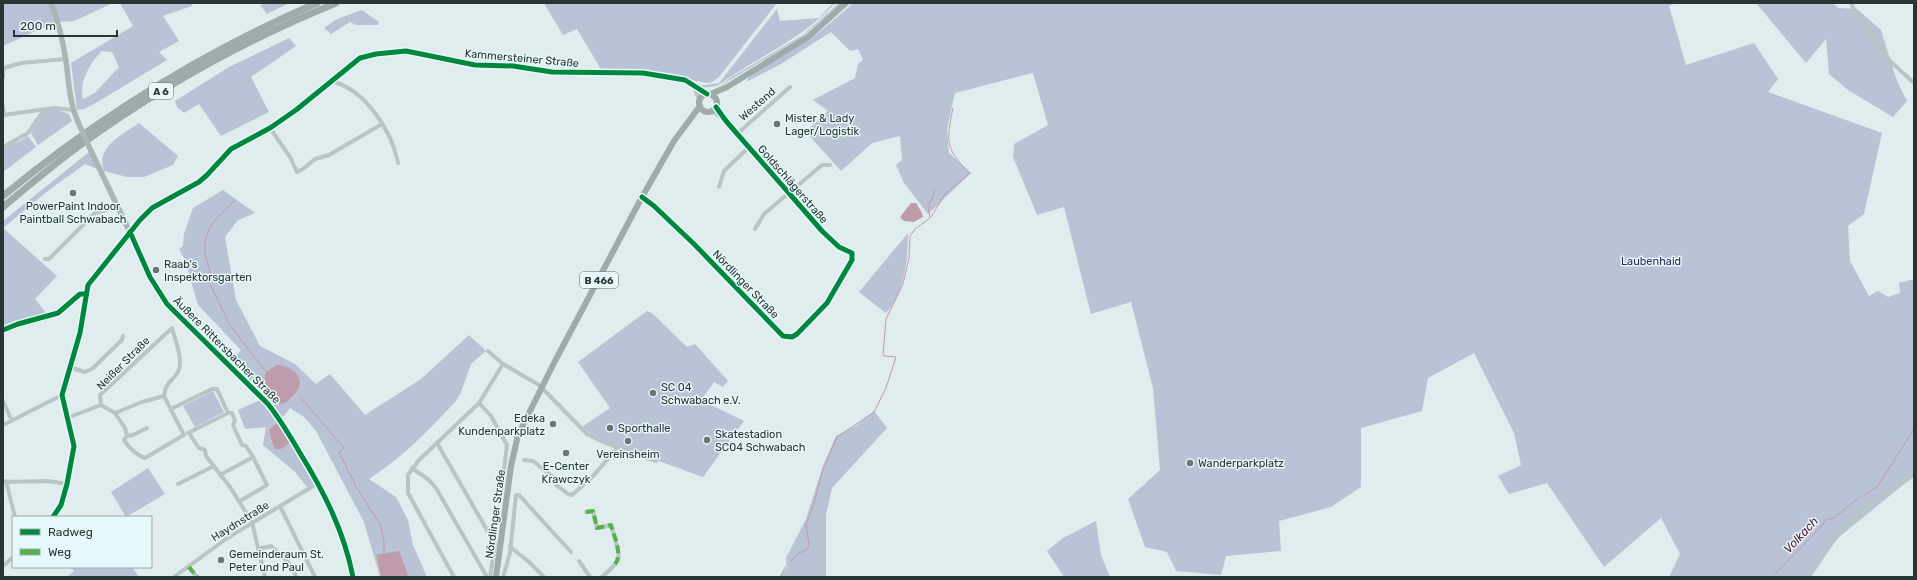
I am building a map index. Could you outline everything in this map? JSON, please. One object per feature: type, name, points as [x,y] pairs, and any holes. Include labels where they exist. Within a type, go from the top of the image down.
[{"type":"highway","name":"A 6","points":[[3,196],[90,128],[161,82],[241,38],[317,3]]},
{"type":"highway","name":"A 6","points":[[3,207],[78,146],[160,91],[250,41],[336,3]]},
{"type":"main road","name":"Äußere Rittersbacher Straße","points":[[51,3],[56,17],[66,59],[74,110],[78,122],[150,277],[167,304],[268,404],[279,417],[333,512],[345,543],[353,577]]},
{"type":"main road","name":"B 466","points":[[709,94],[727,87],[808,37],[846,3]]},
{"type":"main road","name":"B 466","points":[[690,122],[712,108],[727,87]]},
{"type":"main road","points":[[709,94],[700,103],[712,108]]},
{"type":"main road","points":[[709,94],[712,108]]},
{"type":"main road","name":"B 466","points":[[642,197],[674,141],[690,122],[700,103]]},
{"type":"main road","name":"Nördlinger Straße","points":[[496,577],[516,443],[541,388],[642,197]]},
{"type":"street","points":[[1851,3],[1854,12],[1890,61],[1914,82]]},
{"type":"street","name":"Kammersteiner Straße","points":[[130,232],[152,208],[183,192],[207,175],[231,149],[270,128],[296,110],[331,80],[366,55],[406,51],[475,66],[513,66],[552,72],[643,73],[685,80],[709,94]]},
{"type":"street","points":[[3,77],[3,68],[21,63],[66,59]]},
{"type":"street","points":[[331,80],[341,83],[357,94],[382,124],[395,148],[398,163]]},
{"type":"street","points":[[694,86],[700,103]]},
{"type":"street","name":"Westend","points":[[737,134],[790,87]]},
{"type":"street","points":[[3,106],[4,115],[54,108],[74,110]]},
{"type":"street","name":"Goldschlägerstraße","points":[[712,108],[726,121],[822,232],[839,247],[852,253],[852,260],[834,290]]},
{"type":"street","points":[[3,146],[28,133],[44,110]]},
{"type":"street","points":[[270,128],[290,157],[296,172],[315,159],[329,155],[382,124]]},
{"type":"street","points":[[719,188],[724,171],[748,148]]},
{"type":"street","points":[[755,229],[764,214],[788,193],[822,165],[830,165]]},
{"type":"street","name":"Nördlinger Straße","points":[[642,197],[654,206],[694,244],[783,336],[792,337],[797,334],[827,303],[834,290]]},
{"type":"street","points":[[45,259],[48,259],[96,213],[118,207]]},
{"type":"street","points":[[54,516],[61,505],[67,484],[74,446],[62,395],[80,333],[85,294],[88,285],[130,232]]},
{"type":"street","points":[[3,330],[18,324],[54,314],[80,294],[85,294]]},
{"type":"street","name":"Neißer Straße","points":[[67,418],[101,405],[100,395],[172,328],[180,366],[177,374],[172,377],[165,389],[164,396]]},
{"type":"street","points":[[69,367],[85,372],[92,369],[122,340],[123,336]]},
{"type":"street","points":[[488,351],[503,364],[541,388],[587,434],[656,461]]},
{"type":"street","points":[[454,577],[408,492],[407,481],[412,468],[419,460],[478,403],[503,364]]},
{"type":"street","points":[[171,410],[212,389],[217,389],[228,413],[232,413],[235,421],[233,425],[236,434],[242,445],[246,446],[267,485],[240,501]]},
{"type":"street","points":[[3,425],[62,395]]},
{"type":"street","points":[[115,413],[142,402],[164,396],[184,434]]},
{"type":"street","points":[[3,401],[12,421]]},
{"type":"street","points":[[478,403],[491,416],[507,445],[501,495]]},
{"type":"street","points":[[101,405],[115,413],[125,428],[127,436],[124,440],[126,444],[141,457],[145,458],[184,434],[189,433],[228,413]]},
{"type":"street","points":[[127,436],[133,435],[147,428]]},
{"type":"street","points":[[189,433],[199,448],[205,450],[206,456],[240,501],[252,522],[265,577]]},
{"type":"street","points":[[437,443],[495,544],[490,577]]},
{"type":"street","points":[[524,460],[533,461],[553,477],[555,484],[568,494],[572,495],[594,474],[618,447]]},
{"type":"street","points":[[220,475],[253,458]]},
{"type":"street","points":[[178,484],[214,466]]},
{"type":"street","points":[[412,468],[429,480],[436,488],[487,577]]},
{"type":"street","points":[[1809,577],[1825,552],[1849,524],[1892,488],[1914,475]]},
{"type":"street","points":[[15,516],[4,481],[48,481],[67,484]]},
{"type":"street","name":"Haydnstraße","points":[[174,577],[252,522],[318,484]]},
{"type":"street","name":"Nördlinger Straße","points":[[503,577],[510,547],[516,495],[519,495],[535,510],[571,552]]},
{"type":"street","points":[[280,506],[315,577]]},
{"type":"street","points":[[586,512],[593,511],[597,528],[611,525],[618,554],[618,561],[602,577]]},
{"type":"street","points":[[258,549],[271,546],[291,566],[296,577]]},
{"type":"street","points":[[510,547],[528,561],[544,577]]},
{"type":"street","points":[[3,566],[12,558]]},
{"type":"street","points":[[579,561],[590,577]]},
{"type":"street","points":[[189,567],[197,577]]},
{"type":"green space","points":[[3,3],[113,3],[74,21],[55,22],[3,46]]},
{"type":"green space","points":[[120,3],[191,3],[192,6],[163,16],[179,41],[159,52],[167,60],[94,104],[84,109],[77,110],[71,63],[133,26]],"holes":[[[102,51],[112,52],[119,67],[95,93],[83,99],[82,92],[84,79],[93,61]]]},
{"type":"green space","points":[[266,3],[289,3],[267,14],[260,5]]},
{"type":"green space","points":[[544,3],[777,3],[719,77],[712,82],[707,83],[654,73],[602,71],[577,29],[563,35]]},
{"type":"green space","points":[[833,3],[835,3],[822,16],[808,28],[779,48],[717,86],[700,88],[699,86],[719,83],[777,9],[780,21],[819,18]]},
{"type":"green space","points":[[839,3],[842,3],[802,37],[720,86],[730,78],[803,35]]},
{"type":"green space","name":"Laubenhaid","points":[[853,3],[1676,3],[1669,6],[1686,65],[1754,43],[1778,79],[1768,92],[1882,133],[1864,214],[1848,226],[1850,261],[1869,296],[1878,291],[1888,297],[1900,293],[1899,283],[1914,279],[1914,476],[1833,542],[1809,577],[1669,577],[1680,554],[1661,518],[1604,567],[1547,483],[1509,494],[1498,476],[1521,465],[1514,433],[1474,353],[1428,378],[1422,411],[1361,428],[1361,487],[1331,507],[1279,521],[1281,551],[1226,556],[1221,575],[1176,571],[1167,552],[1145,547],[1128,499],[1160,470],[1153,388],[1131,302],[1091,314],[1064,207],[1037,215],[1013,157],[1014,144],[1048,125],[1033,73],[955,93],[947,129],[949,153],[971,173],[928,214],[904,183],[896,165],[902,160],[900,136],[872,143],[841,171],[806,132],[828,111],[813,100],[855,78],[858,64],[863,60],[858,49],[850,51],[831,32],[781,64],[746,82],[757,70],[810,39]]},
{"type":"green space","points":[[1756,3],[1832,3],[1839,8],[1857,9],[1881,30],[1897,81],[1907,101],[1893,117],[1848,90],[1829,74],[1826,39],[1806,63]]},
{"type":"green space","points":[[362,10],[379,22],[378,25],[356,25],[350,22],[331,34],[324,28],[337,19]]},
{"type":"green space","points":[[289,38],[296,46],[251,77],[269,112],[221,136],[199,104],[184,113],[177,107],[175,101],[229,67]]},
{"type":"green space","points":[[55,109],[69,114],[72,121],[38,145],[31,133],[46,110]]},
{"type":"green space","points":[[139,123],[178,156],[173,165],[144,177],[127,177],[104,171],[102,163],[103,155],[107,148],[118,137]]},
{"type":"green space","points":[[28,136],[36,147],[3,172],[3,147],[20,141]]},
{"type":"green space","points":[[89,152],[97,169],[85,164],[49,190],[3,228],[3,221]]},
{"type":"green space","points":[[223,190],[255,213],[238,220],[225,237],[236,300],[260,346],[295,364],[316,384],[330,374],[365,415],[421,379],[469,335],[486,351],[471,364],[460,395],[455,402],[414,444],[393,462],[369,479],[396,497],[408,520],[413,545],[427,577],[407,577],[408,574],[376,555],[380,577],[364,522],[316,431],[304,417],[290,408],[282,418],[319,481],[307,487],[295,472],[263,445],[266,427],[245,429],[238,410],[260,400],[275,416],[268,397],[231,361],[241,350],[198,305],[185,260],[179,249],[183,246],[184,234],[193,208]]},
{"type":"green space","points":[[3,228],[57,276],[35,299],[47,314],[3,329]]},
{"type":"green space","points":[[908,233],[906,264],[901,286],[892,305],[886,313],[859,292]]},
{"type":"green space","name":"SC 04 Schwabach e.V.","points":[[647,311],[652,313],[687,347],[695,344],[728,381],[723,387],[714,382],[701,400],[744,421],[703,477],[598,439],[582,427],[610,408],[578,362]]},
{"type":"green space","points":[[213,391],[224,412],[195,427],[183,406]]},
{"type":"green space","points":[[874,411],[887,428],[832,488],[826,515],[826,577],[779,577],[787,568],[786,558],[806,519],[823,466],[836,436],[857,425]]},
{"type":"green space","points":[[148,468],[165,494],[125,516],[111,492]]},
{"type":"green space","points":[[1096,521],[1101,555],[1110,577],[1064,577],[1047,551],[1063,538]]},
{"type":"green space","points":[[72,568],[133,568],[139,577],[67,577],[74,571]]},
{"type":"shaded area","points":[[911,203],[916,203],[923,217],[914,222],[904,221],[900,217]]},
{"type":"shaded area","points":[[277,365],[294,371],[300,384],[294,395],[286,402],[281,404],[268,390],[265,382],[266,372]]},
{"type":"shaded area","points":[[279,423],[291,442],[281,449],[276,449],[273,445],[269,430]]},
{"type":"shaded area","points":[[399,551],[408,575],[407,577],[381,577],[376,555]]},
{"type":"waterway","points":[[931,217],[945,194],[970,173],[956,158],[950,144],[949,128],[953,108]]},
{"type":"waterway","points":[[791,561],[799,553],[807,550],[809,544],[806,525],[823,469],[837,437],[874,412],[886,388],[896,357],[884,356],[883,354],[886,319],[903,284],[909,258],[910,236],[915,229],[930,218],[929,206],[934,190]]},
{"type":"waterway","points":[[234,201],[217,217],[205,241],[205,251],[211,274],[206,276],[230,325],[266,372]]},
{"type":"waterway","points":[[300,397],[344,448],[339,452],[357,488],[381,526],[384,541],[384,553]]},
{"type":"waterway","name":"Volkach","points":[[1864,495],[1877,487],[1914,429]]},
{"type":"waterway","name":"Volkach","points":[[1775,574],[1822,526],[1825,520],[1834,518],[1860,497]]},
{"type":"waterway","points":[[780,577],[786,566]]},
{"type":"marked path","points":[[586,512],[593,511],[597,528],[611,525],[618,551],[615,564]]},
{"type":"marked path","points":[[189,567],[197,577]]},
{"type":"cycle path","points":[[54,516],[61,505],[67,484],[74,446],[62,395],[80,333],[88,285],[140,220],[152,208],[199,182],[231,149],[270,128],[296,110],[360,58],[376,54],[406,51],[475,65],[513,66],[552,72],[643,73],[685,80],[707,94]]},
{"type":"cycle path","points":[[642,197],[654,206],[694,244],[783,336],[792,337],[797,334],[827,303],[852,260],[852,253],[839,247],[822,231],[726,121],[716,107]]},
{"type":"cycle path","points":[[130,232],[150,277],[167,304],[268,404],[285,428],[317,482],[332,512],[339,528],[353,577]]},
{"type":"cycle path","points":[[3,330],[18,324],[58,313],[80,294],[85,294]]},
{"type":"place","name":"Mister & Lady Lager/Logistik","points":[[777,124]]},
{"type":"place","name":"PowerPaint Indoor Paintball Schwabach","points":[[73,193]]},
{"type":"place","name":"Raab's Inspektorsgarten","points":[[156,270]]},
{"type":"place","name":"SC 04 Schwabach e.V.","points":[[653,393]]},
{"type":"place","name":"Edeka Kundenparkplatz","points":[[553,424]]},
{"type":"place","name":"Sporthalle","points":[[610,428]]},
{"type":"place","name":"Skatestadion SC04 Schwabach","points":[[707,440]]},
{"type":"place","name":"Vereinsheim","points":[[628,441]]},
{"type":"place","name":"E-Center Krawczyk","points":[[566,453]]},
{"type":"place","name":"Wanderparkplatz","points":[[1190,463]]},
{"type":"place","name":"Gemeinderaum St. Peter und Paul","points":[[221,560]]}]
